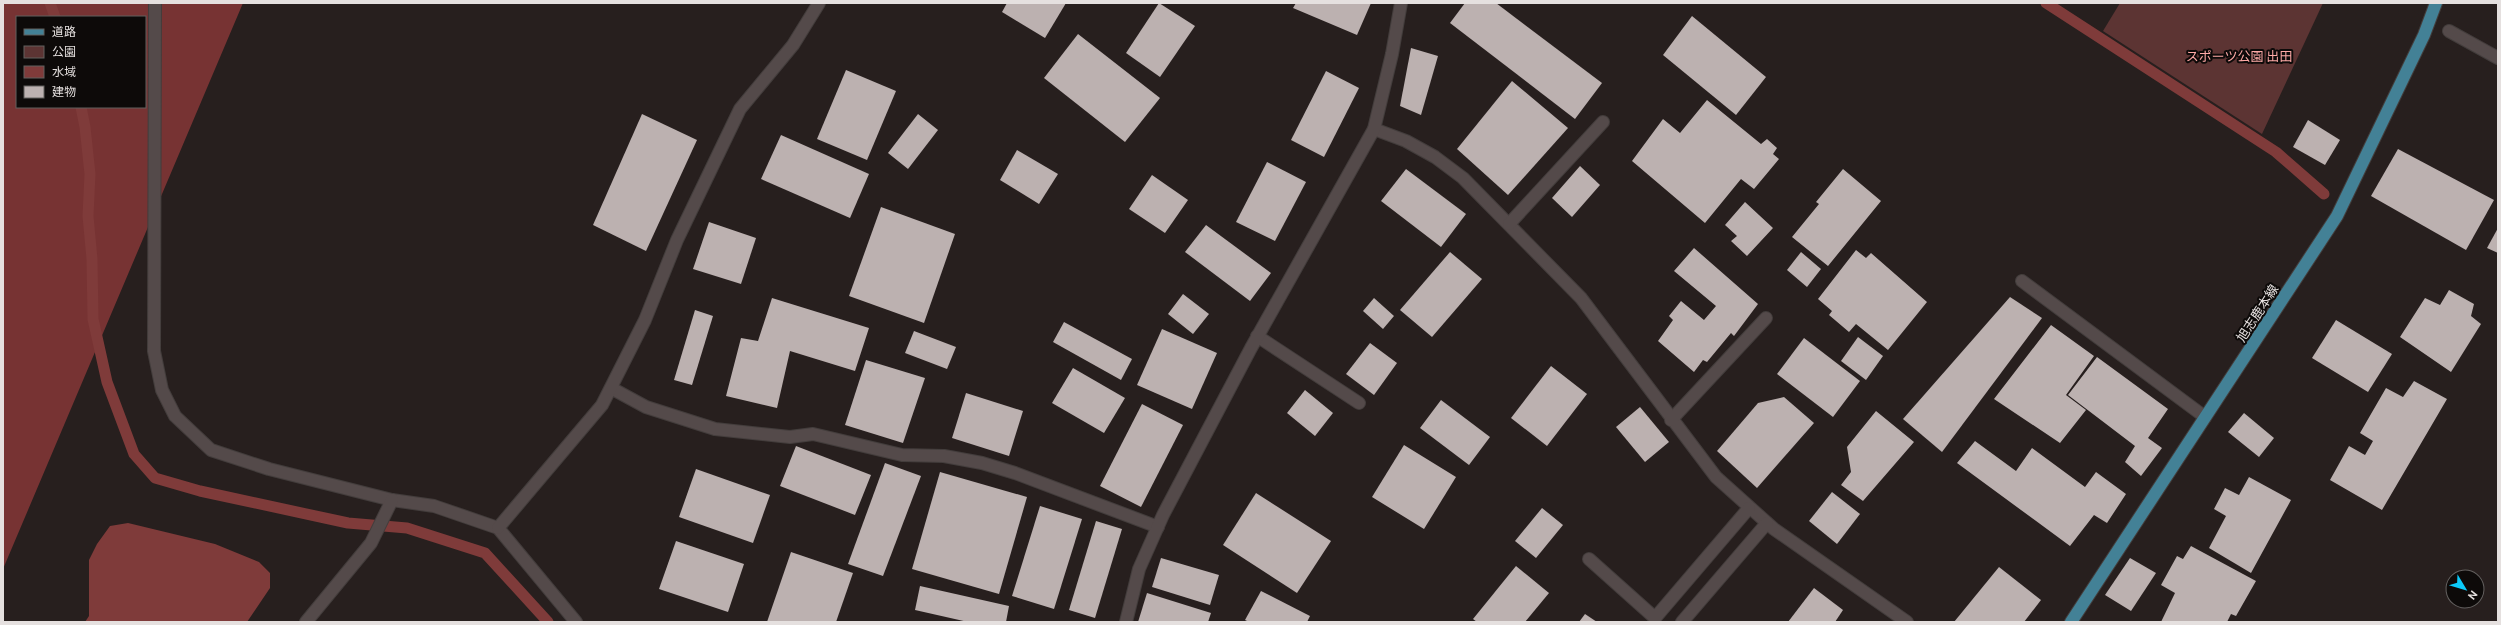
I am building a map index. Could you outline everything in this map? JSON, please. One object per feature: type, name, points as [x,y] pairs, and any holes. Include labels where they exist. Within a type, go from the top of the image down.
[{"type":"main road","name":"旭志鹿本線","points":[[2071,622],[2337,216],[2424,36],[2436,3]]},
{"type":"street","points":[[155,3],[154,351],[162,390],[175,416],[199,440],[218,452],[269,469],[392,500],[434,506],[498,528],[576,622]]},
{"type":"street","points":[[498,528],[602,405],[645,320],[677,240],[740,109],[793,45],[818,3]]},
{"type":"street","points":[[1126,622],[1139,569],[1158,526],[1257,336],[1374,129],[1392,54],[1402,3]]},
{"type":"street","points":[[2449,31],[2498,58]]},
{"type":"street","points":[[1509,224],[1603,122]]},
{"type":"street","points":[[1374,129],[1406,141],[1434,157],[1463,178],[1581,298],[1671,420],[1716,477],[1767,523],[1907,622]]},
{"type":"street","points":[[2022,281],[2205,417]]},
{"type":"street","points":[[1671,420],[1766,318]]},
{"type":"street","points":[[1257,336],[1359,403]]},
{"type":"street","points":[[611,388],[646,407],[715,429],[790,437],[813,434],[902,455],[944,456],[982,463],[1015,473],[1158,526]]},
{"type":"street","points":[[306,622],[371,544],[392,500]]},
{"type":"street","points":[[1589,559],[1655,618],[1749,508]]},
{"type":"street","points":[[1682,622],[1767,523]]},
{"type":"green space","name":"スポーツ公園 出田","points":[[2120,3],[2323,3],[2262,134],[2103,31]]},
{"type":"shaded area","points":[[3,3],[243,3],[3,569]]},
{"type":"water","points":[[128,523],[215,544],[259,562],[270,573],[270,588],[247,622],[85,622],[89,616],[89,560],[97,544],[110,526]]},
{"type":"building","points":[[1007,3],[1066,3],[1045,38],[1002,12]]},
{"type":"building","points":[[1159,3],[1195,26],[1160,77],[1126,53]]},
{"type":"building","points":[[1296,3],[1371,3],[1357,35],[1293,8]]},
{"type":"building","points":[[1465,3],[1496,3],[1602,83],[1575,119],[1450,23]]},
{"type":"building","points":[[1692,16],[1766,77],[1736,115],[1663,55]]},
{"type":"building","points":[[1078,34],[1160,98],[1125,142],[1044,78]]},
{"type":"building","points":[[1411,48],[1438,56],[1421,115],[1400,106]]},
{"type":"building","points":[[846,70],[896,91],[867,160],[817,139]]},
{"type":"building","points":[[1326,71],[1359,88],[1324,157],[1291,140]]},
{"type":"building","points":[[1512,81],[1568,128],[1508,195],[1457,149]]},
{"type":"building","points":[[1707,100],[1761,144],[1767,139],[1777,148],[1773,154],[1779,159],[1754,189],[1741,179],[1705,223],[1632,161],[1663,119],[1680,133]]},
{"type":"building","points":[[642,114],[697,140],[646,251],[593,225]]},
{"type":"building","points":[[918,114],[938,130],[908,169],[888,153]]},
{"type":"building","points":[[2308,120],[2340,140],[2325,165],[2293,147]]},
{"type":"building","points":[[781,135],[869,174],[850,218],[761,179]]},
{"type":"building","points":[[2398,149],[2494,200],[2466,250],[2371,196]]},
{"type":"building","points":[[1017,150],[1058,174],[1039,204],[1000,180]]},
{"type":"building","points":[[1267,162],[1306,182],[1275,241],[1236,222]]},
{"type":"building","points":[[1580,166],[1600,185],[1572,217],[1552,198]]},
{"type":"building","points":[[1406,169],[1466,214],[1441,247],[1381,201]]},
{"type":"building","points":[[1843,169],[1881,201],[1828,266],[1792,237],[1819,204],[1816,202]]},
{"type":"building","points":[[1152,175],[1188,200],[1165,233],[1129,209]]},
{"type":"building","points":[[1745,202],[1773,228],[1747,256],[1731,241],[1737,236],[1725,225]]},
{"type":"building","points":[[881,207],[955,234],[924,323],[849,296]]},
{"type":"building","points":[[709,222],[756,238],[741,284],[693,269]]},
{"type":"building","points":[[1206,225],[1271,273],[1250,301],[1185,252]]},
{"type":"building","points":[[2498,228],[2498,253],[2487,248]]},
{"type":"building","points":[[1694,248],[1758,304],[1734,336],[1731,333],[1707,362],[1703,360],[1694,372],[1658,341],[1673,320],[1669,316],[1681,301],[1704,320],[1716,306],[1674,271]]},
{"type":"building","points":[[1856,250],[1866,258],[1871,253],[1927,302],[1888,350],[1856,324],[1849,332],[1829,315],[1832,311],[1818,299]]},
{"type":"building","points":[[1450,252],[1482,279],[1432,337],[1400,310]]},
{"type":"building","points":[[1801,252],[1821,269],[1807,287],[1787,270]]},
{"type":"building","points":[[2449,290],[2474,304],[2471,316],[2481,324],[2451,372],[2400,337],[2425,298],[2440,305]]},
{"type":"building","points":[[1183,294],[1209,314],[1193,334],[1168,314]]},
{"type":"building","points":[[2010,297],[2042,318],[1942,452],[1903,419]]},
{"type":"building","points":[[772,298],[869,328],[855,371],[790,351],[777,408],[726,396],[741,338],[758,341]]},
{"type":"building","points":[[1374,298],[1394,316],[1383,329],[1363,311]]},
{"type":"building","points":[[695,310],[713,316],[692,385],[674,380]]},
{"type":"building","points":[[2336,320],[2392,354],[2368,392],[2312,358]]},
{"type":"building","points":[[1064,322],[1132,359],[1121,380],[1053,342]]},
{"type":"building","points":[[2051,325],[2094,356],[2066,395],[2086,410],[2060,443],[1994,399]]},
{"type":"building","points":[[1162,329],[1217,353],[1192,409],[1137,385]]},
{"type":"building","points":[[914,331],[956,347],[947,369],[905,353]]},
{"type":"building","points":[[1858,337],[1883,356],[1866,380],[1841,361]]},
{"type":"building","points":[[1804,338],[1860,381],[1833,417],[1777,374]]},
{"type":"building","points":[[1370,343],[1397,363],[1374,395],[1346,374]]},
{"type":"building","points":[[2097,357],[2168,409],[2148,438],[2162,448],[2141,476],[2125,462],[2135,446],[2068,395]]},
{"type":"building","points":[[866,360],[925,378],[903,443],[845,425]]},
{"type":"building","points":[[1551,366],[1587,394],[1547,446],[1511,418]]},
{"type":"building","points":[[1073,368],[1125,398],[1104,433],[1052,403]]},
{"type":"building","points":[[2414,381],[2447,399],[2382,510],[2330,480],[2349,446],[2365,455],[2373,441],[2360,433],[2386,388],[2403,397]]},
{"type":"building","points":[[1305,390],[1333,413],[1315,436],[1287,413]]},
{"type":"building","points":[[966,393],[1023,411],[1009,456],[952,438]]},
{"type":"building","points":[[1784,397],[1814,423],[1757,488],[1717,451],[1758,403]]},
{"type":"building","points":[[1441,400],[1490,437],[1469,465],[1420,428]]},
{"type":"building","points":[[1142,404],[1183,425],[1141,507],[1100,486]]},
{"type":"building","points":[[1640,407],[1669,442],[1645,462],[1616,427]]},
{"type":"building","points":[[1876,411],[1914,442],[1863,501],[1841,485],[1851,472],[1847,447]]},
{"type":"building","points":[[2244,413],[2274,438],[2259,457],[2228,432]]},
{"type":"building","points":[[1975,441],[2016,471],[2032,448],[2085,487],[2096,472],[2126,494],[2107,523],[2094,515],[2070,546],[1957,463]]},
{"type":"building","points":[[1404,445],[1456,477],[1424,529],[1372,497]]},
{"type":"building","points":[[796,446],[871,475],[855,515],[780,486]]},
{"type":"building","points":[[885,463],[921,476],[883,576],[848,564]]},
{"type":"building","points":[[696,469],[770,495],[753,543],[679,517]]},
{"type":"building","points":[[940,472],[1027,497],[999,594],[912,569]]},
{"type":"building","points":[[2249,477],[2291,500],[2251,573],[2209,548],[2226,516],[2214,509],[2225,488],[2239,495]]},
{"type":"building","points":[[1832,492],[1860,514],[1837,544],[1809,521]]},
{"type":"building","points":[[1256,493],[1331,541],[1297,593],[1223,545]]},
{"type":"building","points":[[1040,506],[1082,519],[1054,609],[1012,596]]},
{"type":"building","points":[[1542,508],[1563,525],[1536,558],[1515,541]]},
{"type":"building","points":[[1096,521],[1122,529],[1095,618],[1069,610]]},
{"type":"building","points":[[676,541],[744,564],[728,612],[659,589]]},
{"type":"building","points":[[2191,546],[2256,581],[2236,616],[2231,614],[2227,622],[2161,622],[2175,593],[2161,585],[2177,556],[2183,559]]},
{"type":"building","points":[[791,552],[853,573],[836,622],[767,622]]},
{"type":"building","points":[[1161,558],[1219,575],[1210,605],[1152,587]]},
{"type":"building","points":[[2130,558],[2156,573],[2131,611],[2105,595]]},
{"type":"building","points":[[1516,566],[1549,593],[1525,622],[1477,622],[1473,619]]},
{"type":"building","points":[[1999,567],[2041,600],[2024,622],[1954,622]]},
{"type":"building","points":[[920,586],[1009,606],[1006,622],[968,622],[915,610]]},
{"type":"building","points":[[1814,588],[1843,610],[1835,622],[1788,622]]},
{"type":"building","points":[[1261,591],[1310,616],[1307,622],[1249,622],[1245,620]]},
{"type":"building","points":[[1147,593],[1211,613],[1208,622],[1138,622]]},
{"type":"building","points":[[1585,614],[1597,622],[1579,622]]},
{"type":"waterway","points":[[50,3],[55,16]]},
{"type":"waterway","points":[[2046,3],[2276,152],[2324,194]]},
{"type":"waterway","points":[[81,108],[85,127],[90,174],[88,216],[92,259],[93,319],[107,382],[134,454],[155,478],[200,491],[348,523],[407,528],[485,553],[548,622]]}]
